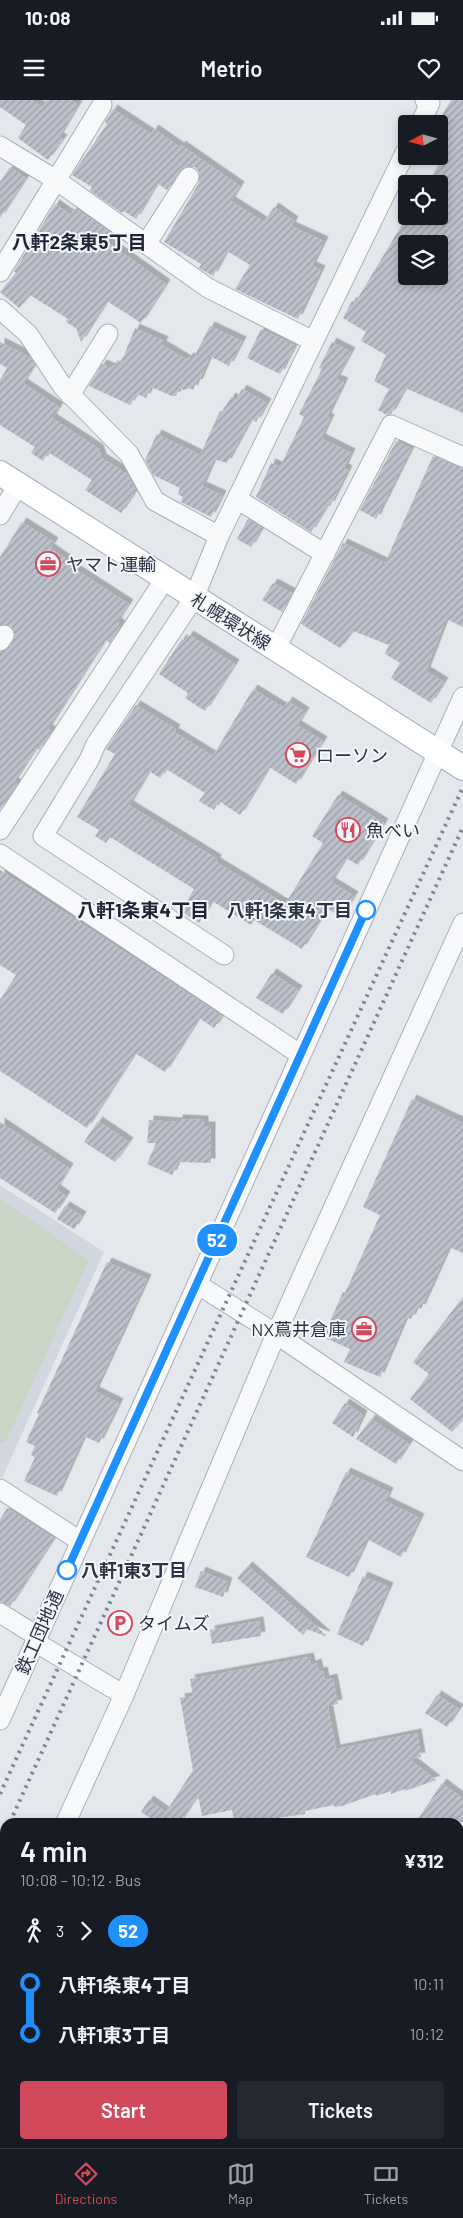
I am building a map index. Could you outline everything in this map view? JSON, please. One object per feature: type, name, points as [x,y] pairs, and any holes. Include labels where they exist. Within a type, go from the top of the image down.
[{"type":"main road","name":"札幌環状線","points":[[9,479],[438,754],[463,768]]},
{"type":"street","points":[[424,115],[430,103],[426,100]]},
{"type":"street","points":[[0,272],[102,105]]},
{"type":"street","points":[[0,146],[56,180],[208,288],[313,341]]},
{"type":"street","points":[[224,954],[43,836],[89,760],[96,744],[194,598],[219,536],[399,165]]},
{"type":"street","points":[[146,244],[189,177]]},
{"type":"street","points":[[0,309],[28,334],[70,395],[129,454],[155,501],[219,536]]},
{"type":"street","points":[[70,395],[108,334]]},
{"type":"street","points":[[275,650],[391,425],[463,457]]},
{"type":"street","points":[[0,515],[9,479]]},
{"type":"street","points":[[237,499],[325,554]]},
{"type":"street","points":[[0,830],[165,579]]},
{"type":"street","name":"鉄工団地通","points":[[0,1720],[463,697]]},
{"type":"street","points":[[0,854],[301,1054]]},
{"type":"street","points":[[68,1818],[124,1695],[276,1334],[463,923]]},
{"type":"street","points":[[197,1284],[276,1334],[463,1460]]},
{"type":"street","points":[[0,1489],[80,1540]]},
{"type":"street","points":[[0,1613],[36,1639],[124,1695]]},
{"type":"shaded area","points":[[0,1185],[104,1252],[2,1478],[0,1476]]},
{"type":"green space","points":[[0,1199],[89,1260],[6,1441],[0,1443]]},
{"type":"building","points":[[0,100],[32,100],[42,107],[47,100],[71,100],[78,105],[59,137],[63,139],[48,160],[18,138],[26,125],[0,107]]},
{"type":"building","points":[[451,100],[463,100],[463,413],[405,388],[391,414],[387,415],[378,410],[389,389],[374,381],[386,355],[361,341],[366,332],[343,318],[352,301],[355,303],[402,225],[448,225],[448,175],[432,175],[438,165],[448,165],[448,115],[442,115]]},
{"type":"building","points":[[113,109],[151,134],[154,129],[180,147],[181,145],[240,186],[231,201],[264,222],[274,207],[294,221],[291,226],[324,241],[312,266],[321,270],[298,319],[235,289],[250,265],[227,251],[213,276],[199,268],[201,264],[164,242],[199,183],[199,172],[195,167],[183,167],[167,190],[157,183],[136,219],[124,211],[122,213],[90,191],[92,187],[72,175],[107,124],[105,122]]},
{"type":"building","points":[[10,167],[26,178],[0,218],[0,182]]},
{"type":"building","points":[[55,204],[71,215],[73,210],[77,213],[78,210],[111,233],[106,241],[166,284],[141,323],[107,301],[81,342],[76,328],[66,322],[68,319],[30,295],[19,308],[0,292],[16,273],[14,271]]},
{"type":"building","points":[[210,326],[242,341],[229,366],[210,356],[198,384],[196,383],[193,390],[190,388],[184,390],[179,388],[176,396],[172,396],[151,387],[146,398],[137,394],[130,405],[89,386],[102,364],[112,368],[118,362],[121,363],[135,328],[164,341],[162,345],[187,360],[189,357],[193,359]]},
{"type":"building","points":[[261,329],[295,345],[280,374],[247,358]]},
{"type":"building","points":[[0,342],[30,357],[35,364],[23,383],[59,407],[52,418],[99,449],[102,458],[127,474],[136,490],[121,513],[85,490],[92,480],[48,452],[43,461],[31,453],[35,447],[0,425],[0,380],[7,368],[0,364]]},
{"type":"building","points":[[332,342],[351,352],[336,379],[344,382],[327,417],[330,419],[321,438],[351,453],[344,468],[348,470],[330,506],[328,504],[311,532],[256,497],[271,463],[280,467],[304,417],[299,414],[322,369],[319,368]]},
{"type":"building","points":[[242,389],[267,403],[256,422],[251,419],[227,463],[214,459],[202,486],[222,495],[211,517],[181,502],[183,497],[178,494],[180,488],[153,475],[145,460],[157,434],[200,455],[220,411],[222,412],[231,397],[236,400]]},
{"type":"building","points":[[396,441],[411,449],[376,519],[360,510]]},
{"type":"building","points":[[433,456],[463,468],[463,627],[446,619],[426,671],[444,682],[431,703],[391,678],[400,663],[385,654],[389,645],[353,631],[340,648],[301,624],[343,543],[385,563]]},
{"type":"building","points":[[248,519],[262,528],[251,547],[237,539]]},
{"type":"building","points":[[22,522],[54,542],[50,548],[66,559],[64,562],[129,604],[117,622],[121,625],[110,643],[105,640],[48,729],[52,731],[39,750],[36,748],[14,782],[17,784],[0,810],[0,652],[9,648],[15,635],[11,626],[0,625],[0,557]]},
{"type":"building","points":[[273,583],[292,593],[282,612],[262,600]]},
{"type":"building","points":[[189,635],[235,664],[205,711],[185,698],[188,693],[159,674],[182,639],[185,641]]},
{"type":"building","points":[[253,689],[284,708],[288,701],[305,712],[297,725],[323,741],[296,784],[269,767],[240,815],[219,801],[214,810],[199,801],[205,793],[166,769],[160,778],[149,771],[129,805],[217,859],[216,862],[285,904],[323,843],[312,836],[338,795],[384,823],[358,865],[346,858],[331,882],[354,896],[341,917],[327,908],[302,949],[254,920],[251,925],[212,901],[199,923],[181,911],[194,889],[110,837],[106,843],[95,836],[99,830],[77,817],[115,754],[106,749],[136,705],[176,729],[174,732],[213,756]]},
{"type":"building","points":[[0,870],[222,1016],[214,1028],[199,1018],[165,1072],[135,1053],[87,1128],[0,1071],[0,1000],[16,975],[0,965]]},
{"type":"building","points":[[272,973],[298,990],[283,1014],[256,998]]},
{"type":"building","points":[[412,1099],[463,1123],[463,1253],[449,1247],[421,1309],[417,1307],[411,1319],[406,1317],[380,1377],[344,1362],[350,1349],[323,1337],[380,1215],[363,1207]]},
{"type":"building","points":[[178,1119],[204,1120],[204,1126],[211,1126],[211,1163],[178,1162],[172,1175],[147,1164],[156,1143],[147,1143],[149,1120],[178,1122]]},
{"type":"building","points":[[98,1121],[129,1142],[115,1162],[84,1142]]},
{"type":"building","points":[[0,1122],[69,1168],[56,1189],[66,1196],[55,1213],[0,1178]]},
{"type":"building","points":[[65,1206],[82,1216],[74,1229],[57,1219]]},
{"type":"building","points":[[107,1262],[147,1279],[95,1391],[119,1403],[99,1443],[84,1436],[57,1496],[24,1481],[35,1457],[31,1455],[35,1446],[26,1442],[39,1414],[37,1413]]},
{"type":"building","points":[[463,1297],[463,1418],[452,1432],[410,1399],[429,1374],[413,1362]]},
{"type":"building","points":[[345,1403],[363,1415],[353,1437],[332,1423]]},
{"type":"building","points":[[371,1419],[409,1444],[396,1464],[356,1439]]},
{"type":"building","points":[[346,1472],[389,1492],[385,1501],[420,1518],[401,1557],[367,1539],[349,1577],[306,1557]]},
{"type":"building","points":[[7,1508],[54,1538],[10,1606],[0,1602],[0,1520]]},
{"type":"building","points":[[248,1566],[326,1635],[307,1629],[303,1635],[237,1578]]},
{"type":"building","points":[[201,1571],[228,1582],[223,1597],[195,1587]]},
{"type":"building","points":[[363,1576],[389,1587],[363,1646],[337,1634]]},
{"type":"building","points":[[259,1621],[261,1636],[212,1644],[210,1630]]},
{"type":"building","points":[[309,1657],[311,1665],[317,1663],[319,1672],[323,1671],[325,1680],[333,1678],[338,1704],[328,1706],[336,1749],[417,1733],[421,1757],[409,1759],[436,1780],[405,1791],[405,1789],[391,1794],[391,1791],[376,1796],[376,1794],[342,1806],[334,1807],[334,1805],[305,1811],[305,1814],[277,1818],[234,1818],[232,1810],[202,1816],[198,1795],[183,1818],[151,1818],[141,1812],[149,1800],[166,1812],[193,1770],[180,1698],[193,1696],[190,1679]]},
{"type":"building","points":[[437,1695],[459,1709],[447,1727],[425,1713]]},
{"type":"building","points":[[442,1783],[463,1799],[463,1818],[419,1818]]},
{"type":"railway","points":[[0,1794],[463,787]]},
{"type":"railway","points":[[12,1818],[463,827]]},
{"type":"bus line","name":"52","points":[[67,1570],[366,910]]},
{"type":"place","name":"ヤマト運輸","points":[[48,564]]},
{"type":"place","name":"ローソン","points":[[298,755]]},
{"type":"place","name":"魚べい","points":[[348,830]]},
{"type":"place","name":"八軒1条東4丁目","points":[[366,910]]},
{"type":"place","name":"NX蔦井倉庫","points":[[364,1329]]},
{"type":"place","name":"八軒1東3丁目","points":[[67,1570]]},
{"type":"place","name":"タイムズ","points":[[120,1623]]},
{"type":"district","name":"八軒2条東5丁目","points":[[79,241]]},
{"type":"district","name":"八軒1条東4丁目","points":[[143,909]]}]
